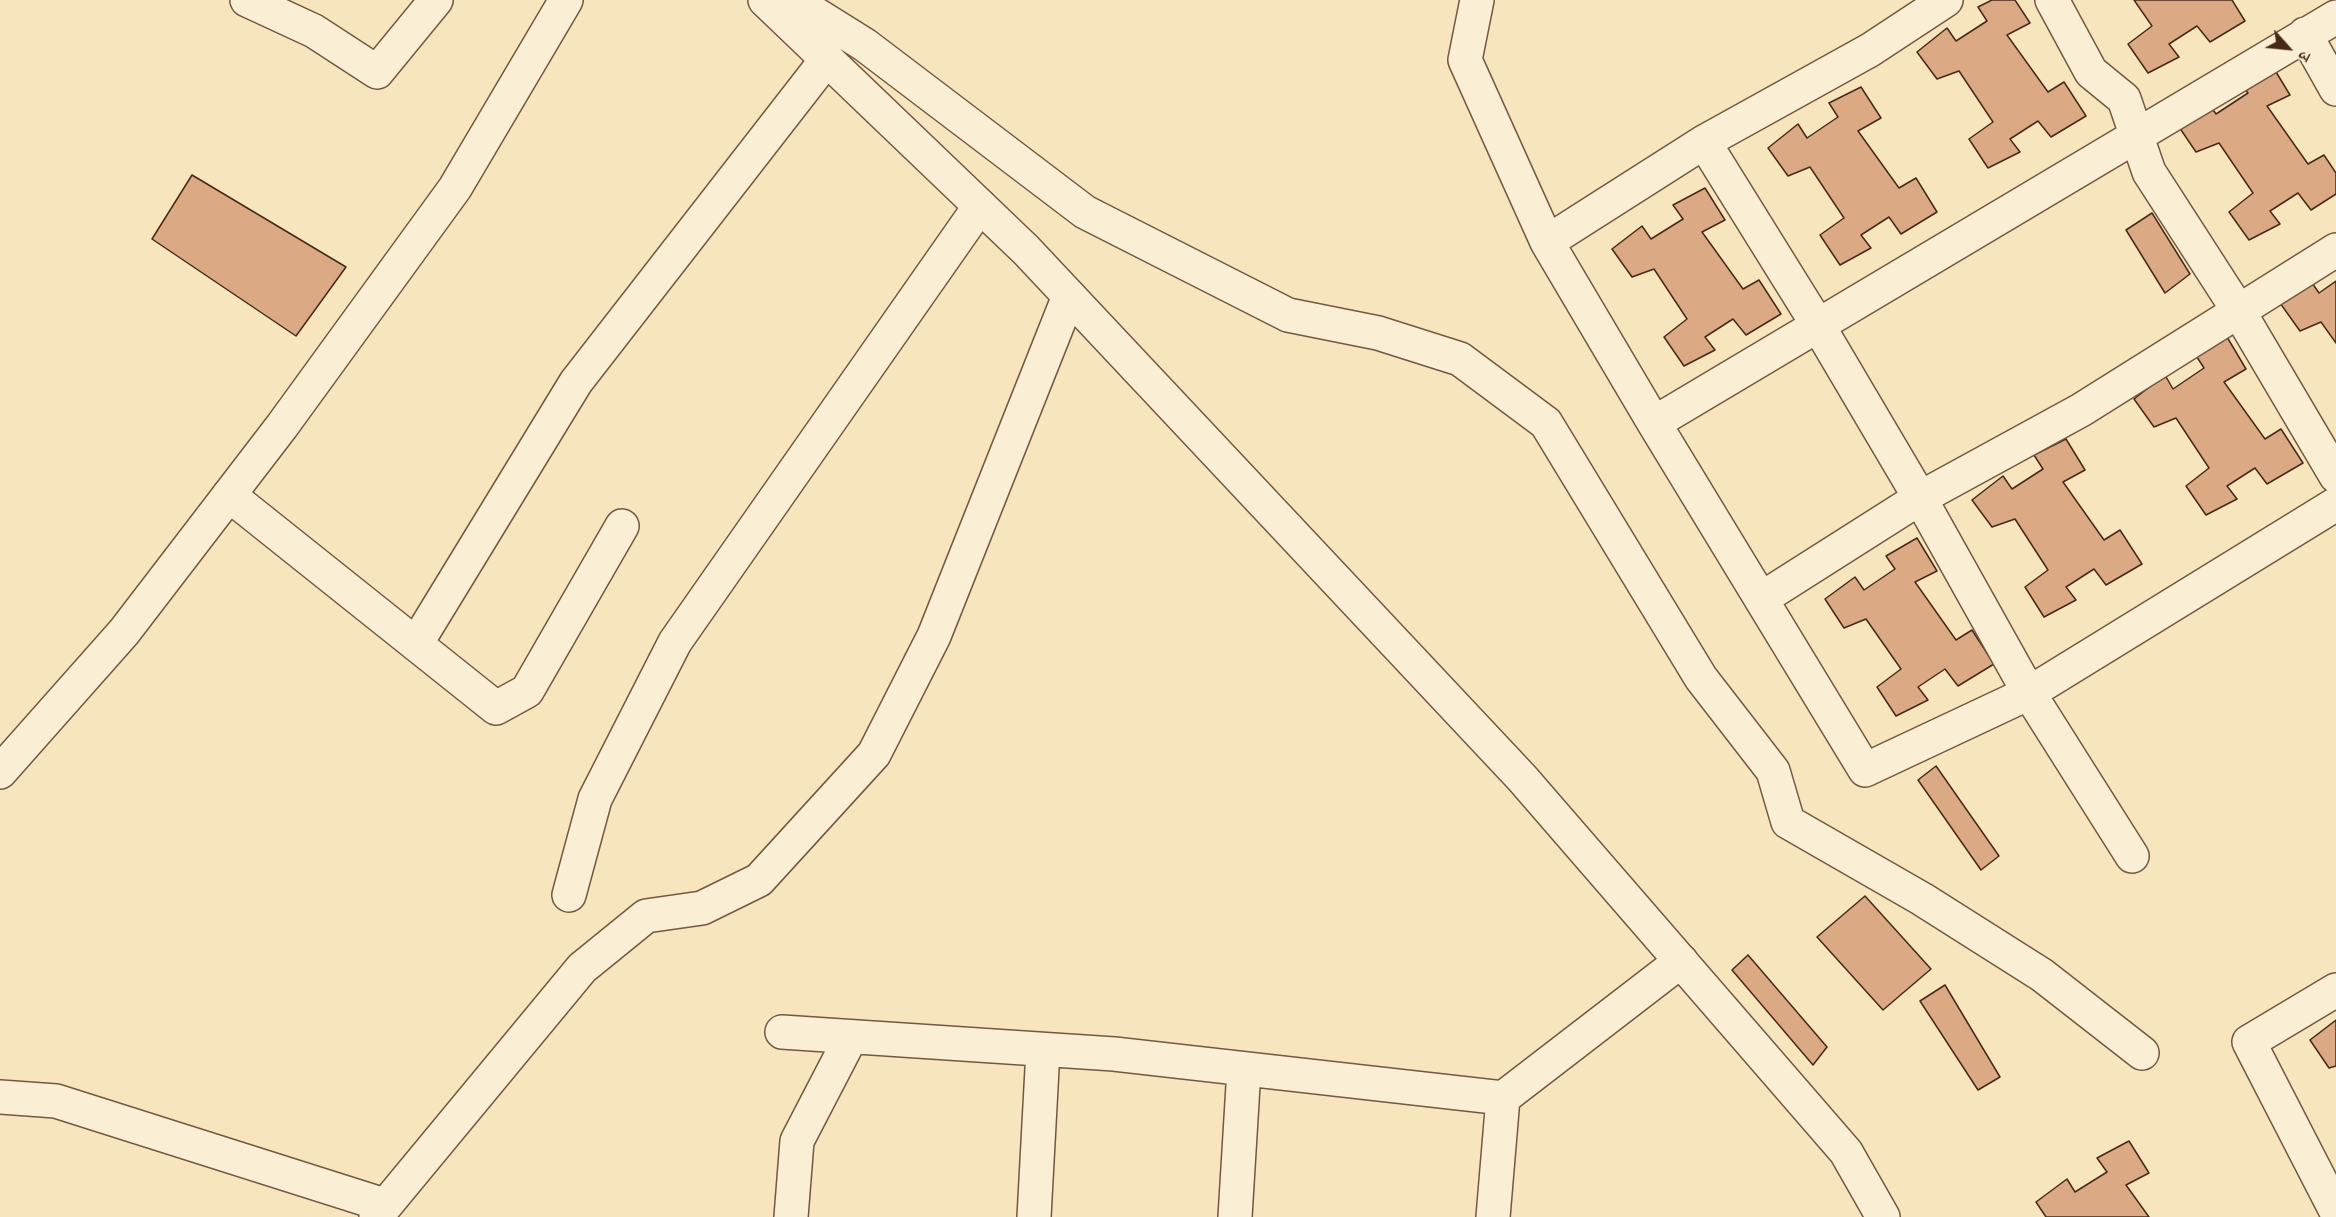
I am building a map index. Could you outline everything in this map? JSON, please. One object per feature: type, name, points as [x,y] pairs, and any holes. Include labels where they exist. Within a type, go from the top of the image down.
[{"type":"street","points":[[261,3],[314,31],[377,72],[436,0]]},
{"type":"street","points":[[765,0],[980,206],[1069,296],[1522,778],[1846,1152],[1883,1217]]},
{"type":"street","points":[[793,0],[865,45],[1085,212],[1288,315],[1378,333],[1460,359],[1546,423],[1701,678],[1773,771],[1788,822],[1922,899],[2042,975],[2142,1053]]},
{"type":"street","points":[[1478,0],[1465,60],[1547,242],[1865,770],[2029,693],[2336,504]]},
{"type":"street","points":[[1547,242],[1704,142],[1870,50],[1946,0]]},
{"type":"street","points":[[2052,0],[2091,72],[2124,99],[2149,172],[2238,310],[2336,476]]},
{"type":"street","points":[[0,772],[124,632],[282,426],[454,188],[561,2]]},
{"type":"street","points":[[1654,423],[1819,327],[2336,17]]},
{"type":"street","points":[[2305,34],[2336,89]]},
{"type":"street","points":[[416,644],[576,382],[827,59]]},
{"type":"street","points":[[1704,142],[1819,327],[1920,498],[2029,693],[2132,856]]},
{"type":"street","points":[[569,895],[595,799],[675,642],[980,206]]},
{"type":"street","points":[[1761,599],[1920,498],[2081,410],[2336,250]]},
{"type":"street","points":[[0,1097],[56,1101],[380,1211],[582,968],[646,916],[702,908],[759,880],[874,754],[934,636],[1069,296]]},
{"type":"street","points":[[229,495],[496,708],[527,691],[621,526]]},
{"type":"street","points":[[782,1032],[1114,1054],[1503,1098],[1681,961]]},
{"type":"street","points":[[2336,990],[2249,1042],[2336,1211]]},
{"type":"street","points":[[791,1217],[797,1141],[851,1037]]},
{"type":"street","points":[[1034,1217],[1043,1050]]},
{"type":"street","points":[[1234,1217],[1244,1069]]},
{"type":"street","points":[[1493,1217],[1503,1098]]},
{"type":"building","points":[[1992,0],[2015,0],[2030,23],[2007,35],[2048,92],[2064,82],[2086,116],[2051,137],[2038,121],[2010,139],[2020,152],[1988,168],[1969,139],[1993,122],[1959,71],[1937,79],[1917,52],[1947,28],[1956,41],[1987,21],[1978,7]]},
{"type":"building","points":[[2134,0],[2232,0],[2245,21],[2210,42],[2197,26],[2169,44],[2179,57],[2148,73],[2128,44],[2152,26]]},
{"type":"building","points":[[2270,62],[2290,95],[2267,106],[2308,164],[2324,155],[2336,173],[2336,194],[2311,210],[2298,193],[2270,211],[2280,224],[2249,240],[2229,212],[2253,193],[2219,143],[2196,152],[2177,124],[2207,101],[2216,114],[2248,93],[2238,80]]},
{"type":"building","points":[[1861,87],[1881,118],[1858,131],[1899,188],[1916,178],[1937,212],[1901,234],[1889,217],[1861,235],[1871,248],[1840,265],[1820,235],[1844,218],[1810,167],[1788,176],[1768,148],[1798,124],[1807,138],[1838,117],[1829,103]]},
{"type":"building","points":[[192,175],[346,267],[296,336],[152,239]]},
{"type":"building","points":[[1705,188],[1725,220],[1702,232],[1743,289],[1759,280],[1781,314],[1746,335],[1733,319],[1705,337],[1715,350],[1684,366],[1664,337],[1687,319],[1654,269],[1632,277],[1612,249],[1642,226],[1651,239],[1683,219],[1673,205]]},
{"type":"building","points":[[2152,213],[2190,274],[2165,293],[2126,230]]},
{"type":"building","points":[[2310,280],[2319,293],[2336,281],[2336,343],[2321,322],[2300,331],[2280,303]]},
{"type":"building","points":[[2227,337],[2246,369],[2224,382],[2265,439],[2281,429],[2303,463],[2267,484],[2255,468],[2227,486],[2237,499],[2206,515],[2186,486],[2209,468],[2176,418],[2154,427],[2134,399],[2165,375],[2173,389],[2204,368],[2195,354]]},
{"type":"building","points":[[2066,439],[2085,470],[2063,482],[2104,540],[2120,530],[2142,564],[2106,585],[2094,569],[2066,587],[2076,600],[2044,617],[2025,587],[2048,570],[2015,519],[1992,527],[1972,500],[2003,476],[2012,489],[2043,469],[2034,455]]},
{"type":"building","points":[[1917,538],[1937,571],[1915,582],[1956,640],[1972,630],[1994,664],[1958,686],[1945,669],[1918,687],[1928,700],[1896,716],[1877,687],[1901,669],[1866,619],[1844,628],[1825,599],[1855,577],[1864,590],[1895,569],[1886,556]]},
{"type":"building","points":[[1936,766],[1999,856],[1981,870],[1918,780]]},
{"type":"building","points":[[1865,896],[1931,969],[1883,1010],[1817,937]]},
{"type":"building","points":[[1748,955],[1827,1047],[1813,1065],[1732,970]]},
{"type":"building","points":[[1945,985],[2000,1077],[1978,1090],[1920,1001]]},
{"type":"building","points":[[2336,1020],[2336,1066],[2329,1068],[2310,1040]]},
{"type":"building","points":[[2129,1141],[2149,1173],[2126,1185],[2149,1217],[2046,1217],[2036,1202],[2067,1179],[2075,1192],[2107,1172],[2097,1158]]}]
